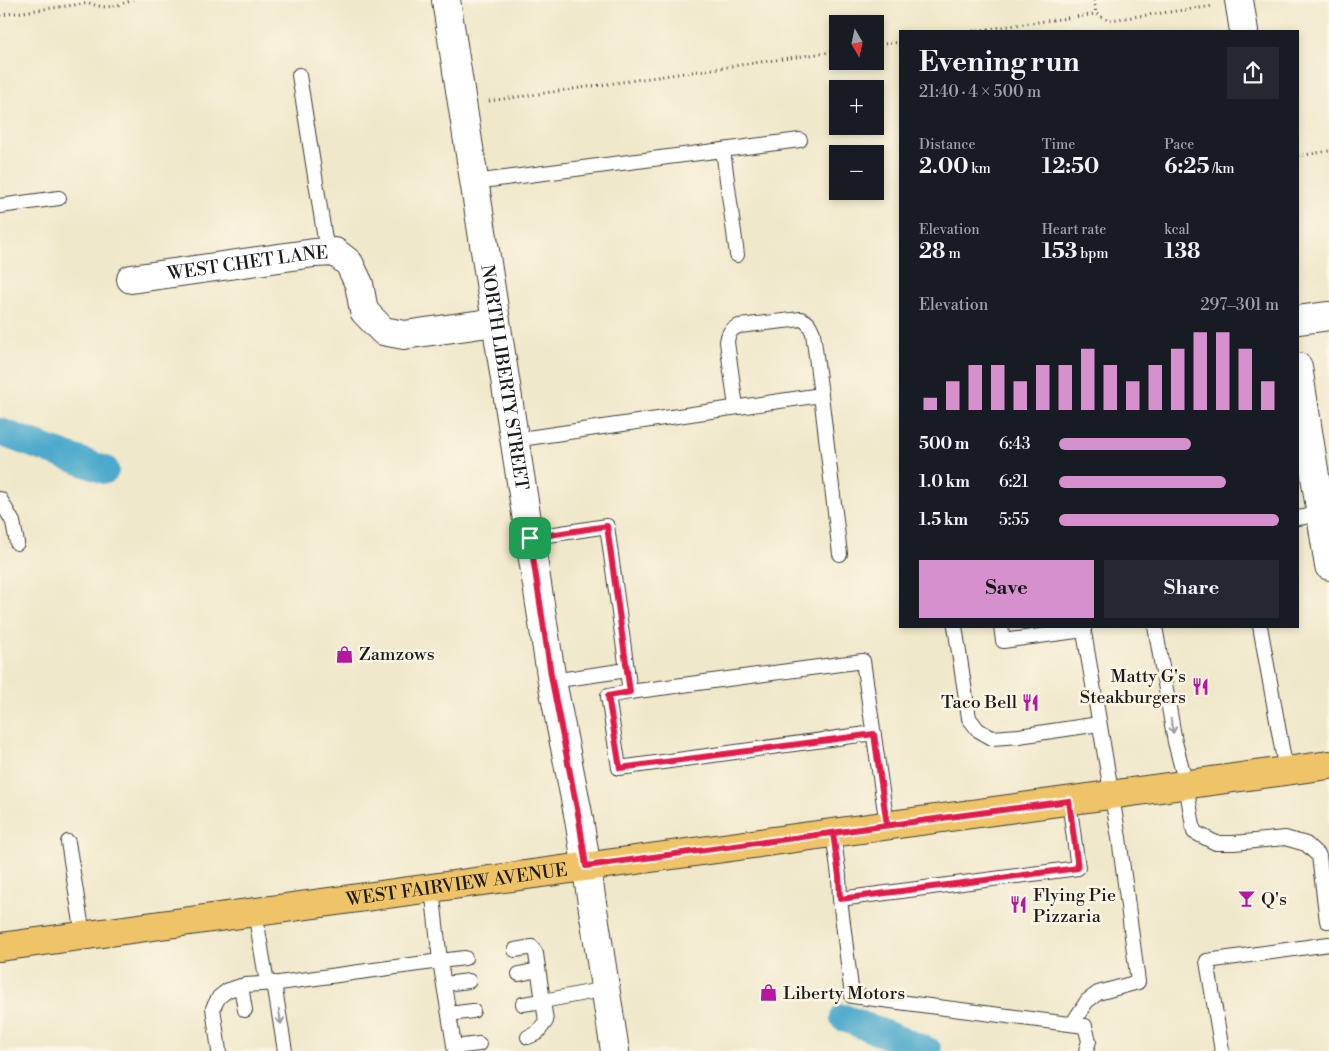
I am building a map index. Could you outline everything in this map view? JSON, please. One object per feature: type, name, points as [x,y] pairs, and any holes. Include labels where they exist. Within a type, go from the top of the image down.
[{"type":"main road","name":"WEST FAIRVIEW AVENUE","points":[[0,946],[1329,765]]},
{"type":"street","name":"NORTH LIBERTY STREET","points":[[446,0],[552,681],[579,819],[614,1051]]},
{"type":"street","points":[[1230,2],[1244,30]]},
{"type":"street","name":"WEST CHET LANE","points":[[131,279],[304,254],[335,252],[348,263],[358,284],[364,311],[384,331],[404,335],[496,322]]},
{"type":"street","points":[[1299,320],[1329,316]]},
{"type":"street","points":[[1299,375],[1316,504],[1329,566]]},
{"type":"lane","points":[[299,75],[327,252]]},
{"type":"lane","points":[[474,182],[800,140]]},
{"type":"lane","points":[[724,150],[737,255]]},
{"type":"lane","points":[[0,206],[58,198]]},
{"type":"lane","points":[[736,408],[727,342],[728,335],[732,329],[739,326],[801,319],[807,321],[813,333],[840,554]]},
{"type":"lane","points":[[514,440],[821,395]]},
{"type":"lane","points":[[0,499],[13,522],[16,543]]},
{"type":"lane","points":[[530,538],[607,526],[630,692]]},
{"type":"lane","points":[[955,628],[969,718],[978,730],[992,738],[1019,736],[1099,724]]},
{"type":"lane","points":[[1001,628],[1004,640],[1083,628],[1119,838],[1138,982],[1098,994],[1087,1001],[1072,1024]]},
{"type":"lane","points":[[1155,628],[1175,742],[1186,784],[1194,832],[1216,843],[1285,838],[1306,844],[1324,856],[1329,937]]},
{"type":"lane","points":[[1260,628],[1286,771]]},
{"type":"lane","points":[[874,734],[620,768],[608,696],[863,661],[874,734],[887,825]]},
{"type":"lane","points":[[552,681],[627,670]]},
{"type":"lane","points":[[840,899],[1078,868],[1069,801]]},
{"type":"lane","points":[[833,833],[852,996],[1085,1026],[1089,1041],[1086,1051]]},
{"type":"lane","points":[[68,842],[83,935]]},
{"type":"lane","points":[[432,888],[440,961],[454,1049],[479,1044]]},
{"type":"lane","points":[[255,912],[285,1051]]},
{"type":"lane","points":[[1222,1051],[1207,961],[1329,944]]},
{"type":"lane","points":[[515,950],[532,947],[536,954],[546,1022],[537,1033],[528,1036]]},
{"type":"lane","points":[[219,1051],[213,1008],[219,997],[228,990],[245,985],[465,958]]},
{"type":"lane","points":[[518,974],[538,970]]},
{"type":"lane","points":[[444,984],[469,981]]},
{"type":"lane","points":[[242,986],[245,1010]]},
{"type":"lane","points":[[523,1004],[606,989]]},
{"type":"lane","points":[[449,1014],[473,1011]]},
{"type":"path","points":[[0,15],[89,3],[99,7],[114,6],[133,0]]},
{"type":"path","points":[[1094,0],[1096,14]]},
{"type":"path","points":[[980,30],[1096,14],[1110,20],[1230,2]]},
{"type":"path","points":[[884,44],[899,42]]},
{"type":"path","points":[[489,100],[829,52]]},
{"type":"path","points":[[1299,156],[1329,151]]},
{"type":"waterway","points":[[0,432],[105,470]]},
{"type":"waterway","points":[[844,1018],[928,1051]]},
{"type":"place","name":"Zamzows","points":[[345,654]]},
{"type":"place","name":"Matty G's Steakburgers","points":[[1200,686]]},
{"type":"place","name":"Taco Bell","points":[[1031,702]]},
{"type":"place","name":"Q's","points":[[1247,899]]},
{"type":"place","name":"Flying Pie Pizzaria","points":[[1019,905]]},
{"type":"place","name":"Liberty Motors","points":[[769,993]]},
{"type":"route","points":[[530,538],[552,681],[579,819],[586,866],[775,840],[887,825],[1069,801],[1078,868],[840,899],[833,833],[887,825],[874,734],[620,768],[608,696],[630,692],[607,526],[530,538]]}]
